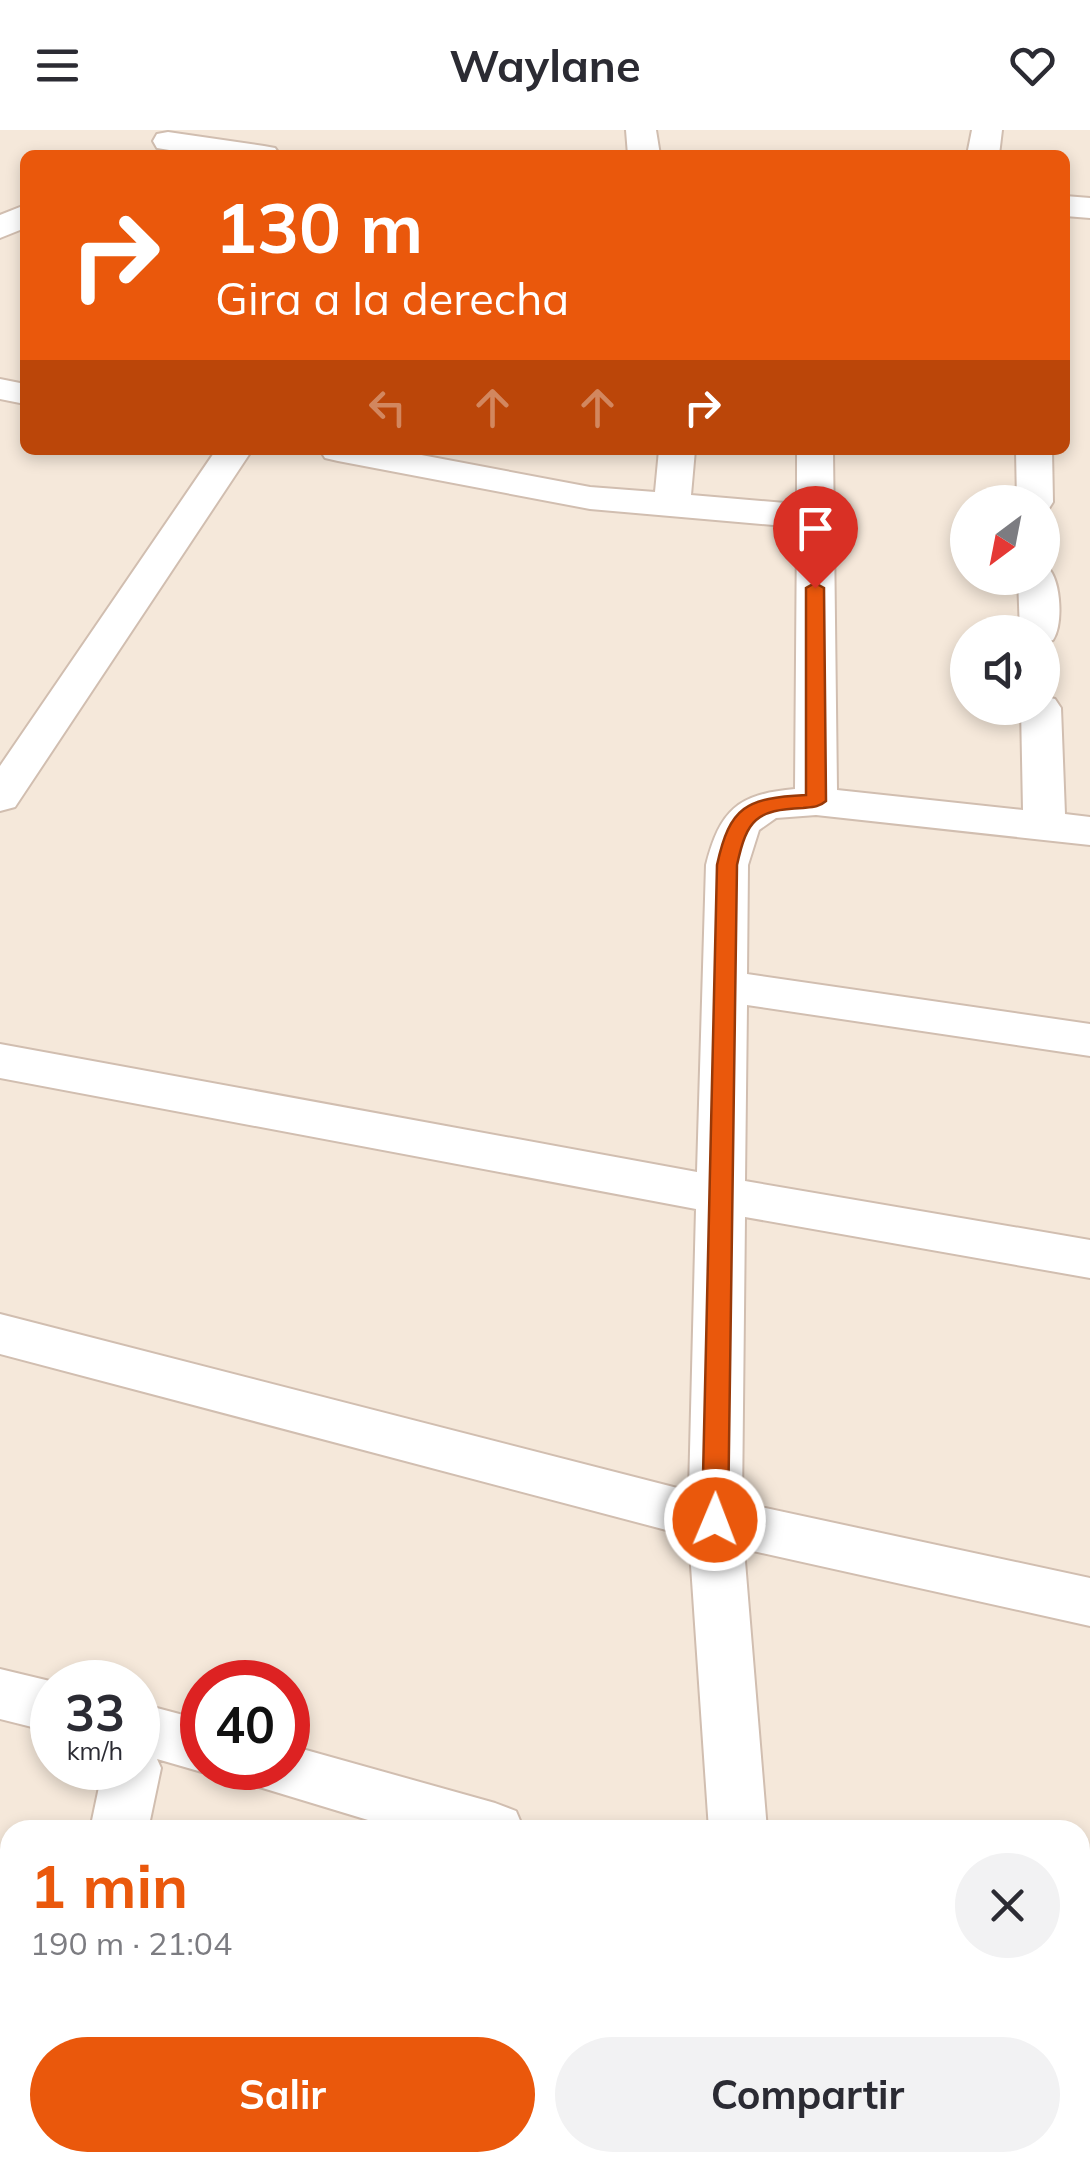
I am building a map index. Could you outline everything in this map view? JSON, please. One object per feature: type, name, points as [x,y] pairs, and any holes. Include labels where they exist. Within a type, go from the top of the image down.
[{"type":"street","points":[[167,142],[227,150]]},
{"type":"street","points":[[0,798],[231,455]]},
{"type":"street","points":[[364,455],[590,498],[815,518]]},
{"type":"street","points":[[670,506],[677,455]]},
{"type":"street","points":[[815,455],[816,801]]},
{"type":"street","points":[[1034,455],[1035,485]]},
{"type":"street","points":[[1041,725],[1044,824]]},
{"type":"street","points":[[737,1820],[715,1520],[727,865],[735,830],[749,813],[777,803],[816,801],[1090,831]]},
{"type":"street","points":[[724,986],[1090,1040]]},
{"type":"street","points":[[0,1061],[721,1196],[1090,1259]]},
{"type":"street","points":[[0,1334],[715,1520],[1090,1602]]},
{"type":"street","points":[[0,1694],[30,1702]]},
{"type":"street","points":[[310,1778],[460,1820]]},
{"type":"street","points":[[120,1820],[127,1790]]},
{"type":"shaded area","points":[[0,130],[1090,130],[1090,1820],[0,1820]]},
{"type":"route","points":[[715,1520],[727,865],[735,830],[749,813],[777,803],[816,801],[815,588]]}]
